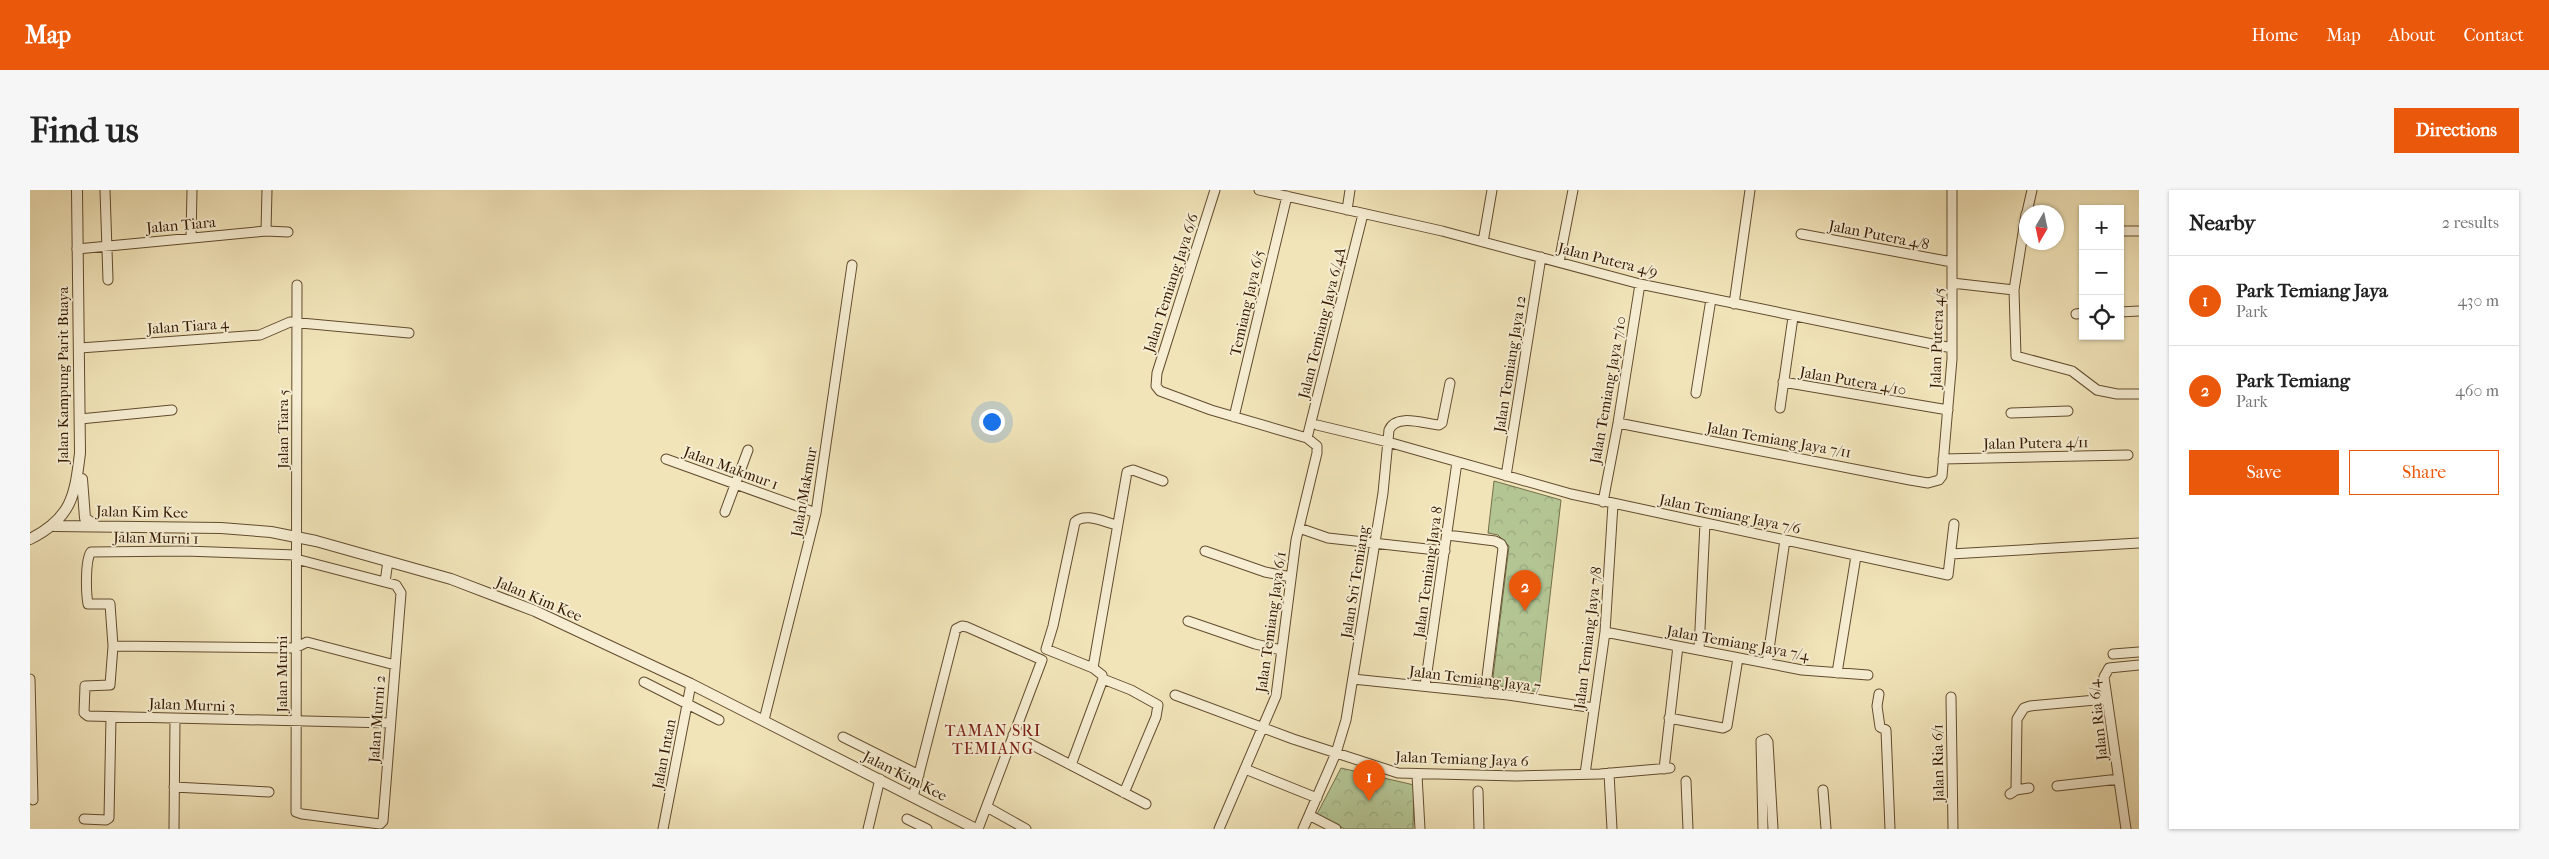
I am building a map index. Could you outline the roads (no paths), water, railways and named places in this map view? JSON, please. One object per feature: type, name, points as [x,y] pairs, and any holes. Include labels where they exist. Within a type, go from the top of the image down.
[{"type":"street","name":"Jalan Kampung Parit Buaya","points":[[30,539],[54,526],[74,497],[80,452],[77,190]]},
{"type":"street","points":[[105,190],[108,280]]},
{"type":"street","points":[[191,238],[192,190]]},
{"type":"street","points":[[266,231],[267,190]]},
{"type":"street","name":"Jalan Temiang Jaya 6/6","points":[[1215,190],[1157,373],[1156,386],[1160,391],[1234,417]]},
{"type":"street","name":"Jalan Putera 4/9","points":[[1259,190],[1484,242],[1640,284],[1793,317],[1952,348]]},
{"type":"street","points":[[1347,210],[1350,190]]},
{"type":"street","points":[[1484,242],[1492,190]]},
{"type":"street","points":[[1559,262],[1573,190]]},
{"type":"street","points":[[1734,304],[1750,190]]},
{"type":"street","name":"Jalan Putera 4/5","points":[[1935,483],[1942,476],[1952,348],[1952,190]]},
{"type":"street","points":[[2029,205],[2032,190]]},
{"type":"street","name":"Temiang Jaya 6/5","points":[[1234,417],[1287,196]]},
{"type":"street","name":"Jalan Temiang Jaya 6/4A","points":[[1310,440],[1363,214]]},
{"type":"street","name":"Jalan Tiara","points":[[77,248],[266,231],[288,232]]},
{"type":"street","points":[[2124,231],[2139,231]]},
{"type":"street","name":"Jalan Putera 4/8","points":[[1801,234],[1952,262]]},
{"type":"street","points":[[2021,250],[2014,290],[2016,356],[2072,371],[2097,390],[2117,394],[2139,394]]},
{"type":"street","name":"Jalan Temiang Jaya 12","points":[[1506,476],[1541,257]]},
{"type":"street","name":"Jalan Makmur","points":[[764,720],[816,513],[852,265]]},
{"type":"street","points":[[1952,283],[2014,290]]},
{"type":"street","name":"Jalan Temiang Jaya 7/10","points":[[1603,502],[1618,423],[1640,284]]},
{"type":"street","points":[[296,322],[297,285]]},
{"type":"street","points":[[1696,393],[1712,299]]},
{"type":"street","points":[[2124,312],[2139,311]]},
{"type":"street","points":[[1780,408],[1793,317]]},
{"type":"street","name":"Jalan Tiara 4","points":[[80,348],[260,335],[283,324],[296,322],[409,333]]},
{"type":"street","name":"Jalan Tiara 5","points":[[296,322],[296,537]]},
{"type":"street","name":"Jalan Sri Temiang","points":[[1303,829],[1336,753],[1346,720],[1391,426],[1400,421],[1439,425],[1442,423],[1450,382]]},
{"type":"street","name":"Jalan Putera 4/10","points":[[1783,382],[1948,410]]},
{"type":"street","points":[[80,419],[172,410]]},
{"type":"street","points":[[2011,413],[2068,411]]},
{"type":"street","points":[[1234,417],[1310,440]]},
{"type":"street","name":"Jalan Temiang Jaya 7/11","points":[[1618,423],[1724,445],[1935,483]]},
{"type":"street","name":"Jalan Temiang Jaya 7/6","points":[[1317,424],[1603,502],[1948,575],[1954,524]]},
{"type":"street","name":"Jalan Temiang Jaya 6/1","points":[[1219,829],[1276,696],[1299,528],[1317,453],[1310,440]]},
{"type":"street","points":[[725,512],[748,450]]},
{"type":"street","points":[[80,452],[83,512],[88,522],[96,527]]},
{"type":"street","name":"Jalan Putera 4/11","points":[[1943,459],[2128,455]]},
{"type":"street","name":"Jalan Makmur 1","points":[[666,459],[816,513]]},
{"type":"street","name":"Jalan Temiang Jaya 8","points":[[1425,686],[1458,462]]},
{"type":"street","points":[[1093,668],[1127,472],[1133,470],[1163,481]]},
{"type":"street","name":"Jalan Temiang Jaya 7/8","points":[[1585,774],[1605,632],[1613,504]]},
{"type":"street","points":[[1071,765],[1103,679],[1102,674],[1093,668],[1046,649],[1075,522],[1079,518],[1086,517],[1117,525]]},
{"type":"street","points":[[1700,650],[1705,523]]},
{"type":"street","name":"Jalan Kim Kee","points":[[54,526],[247,529],[296,537],[451,579],[535,611],[691,684],[913,797],[964,826],[977,829]]},
{"type":"street","points":[[1299,528],[1328,538],[1444,551]]},
{"type":"street","points":[[1447,535],[1495,541],[1501,544],[1503,548],[1485,693]]},
{"type":"street","name":"Jalan Murni","points":[[296,537],[296,812]]},
{"type":"street","points":[[1767,663],[1785,540]]},
{"type":"street","points":[[1951,554],[2139,543]]},
{"type":"street","points":[[1205,550],[1265,572],[1291,577]]},
{"type":"street","name":"Jalan Murni 1","points":[[113,646],[110,604],[88,604],[86,597],[88,559],[91,552],[185,551],[296,557]]},
{"type":"street","points":[[1837,672],[1856,556]]},
{"type":"street","points":[[296,557],[385,579],[396,585],[401,593],[395,665]]},
{"type":"street","points":[[385,579],[388,562]]},
{"type":"street","points":[[1188,621],[1255,644],[1281,650]]},
{"type":"street","points":[[913,797],[954,632],[958,626],[967,628],[1042,660],[977,829]]},
{"type":"street","name":"Jalan Temiang Jaya 7/4","points":[[1605,632],[1802,670],[1868,675]]},
{"type":"street","name":"Jalan Murni 2","points":[[113,646],[295,648],[307,642],[395,665],[382,823],[296,812]]},
{"type":"street","name":"Jalan Murni 3","points":[[113,646],[110,685],[88,685],[84,689],[84,714],[88,716],[296,723],[390,723]]},
{"type":"street","points":[[1678,646],[1669,718],[1723,728],[1727,726],[1738,658]]},
{"type":"street","points":[[2113,654],[2139,652]]},
{"type":"street","name":"Jalan Ria 6/4","points":[[2126,829],[2107,699],[2105,672],[2109,668],[2139,665]]},
{"type":"street","points":[[30,679],[32,800]]},
{"type":"street","points":[[1103,679],[1131,690],[1158,705],[1156,717],[1124,793]]},
{"type":"street","name":"Jalan Temiang Jaya 7","points":[[1353,680],[1425,686],[1594,708]]},
{"type":"street","points":[[644,682],[719,720]]},
{"type":"street","name":"Jalan Intan","points":[[663,829],[691,684]]},
{"type":"street","points":[[1879,694],[1878,719],[1880,726],[1886,730],[1890,829]]},
{"type":"street","name":"Jalan Temiang Jaya 6","points":[[1175,695],[1263,728],[1386,770],[1418,775],[1479,777],[1609,773],[1667,769],[1669,718]]},
{"type":"street","name":"Jalan Ria 6/1","points":[[1951,697],[1953,829]]},
{"type":"street","points":[[2029,788],[2013,792],[2017,719],[2024,708],[2107,699]]},
{"type":"street","points":[[84,819],[106,820],[109,818],[111,716]]},
{"type":"street","points":[[174,829],[175,718]]},
{"type":"street","points":[[1013,735],[1146,804]]},
{"type":"street","points":[[843,737],[919,775]]},
{"type":"street","points":[[1763,829],[1760,758],[1761,741],[1766,739],[1768,742],[1773,829]]},
{"type":"street","points":[[1245,769],[1317,798]]},
{"type":"street","points":[[1609,773],[1612,829]]},
{"type":"street","points":[[1418,775],[1420,829]]},
{"type":"street","points":[[2056,786],[2119,779]]},
{"type":"street","points":[[868,829],[880,780]]},
{"type":"street","points":[[1686,781],[1688,829]]},
{"type":"street","points":[[174,787],[270,792]]},
{"type":"street","points":[[1823,790],[1826,829]]},
{"type":"street","points":[[1478,791],[1479,829]]},
{"type":"street","points":[[987,807],[1026,829]]},
{"type":"street","points":[[1309,815],[1336,829]]},
{"type":"street","points":[[907,818],[927,829]]},
{"type":"place","name":"Park Temiang","points":[[1525,611]]},
{"type":"place","name":"Park Temiang Jaya","points":[[1369,801]]},
{"type":"district","name":"TAMAN SRI TEMIANG","points":[[993,739]]}]
